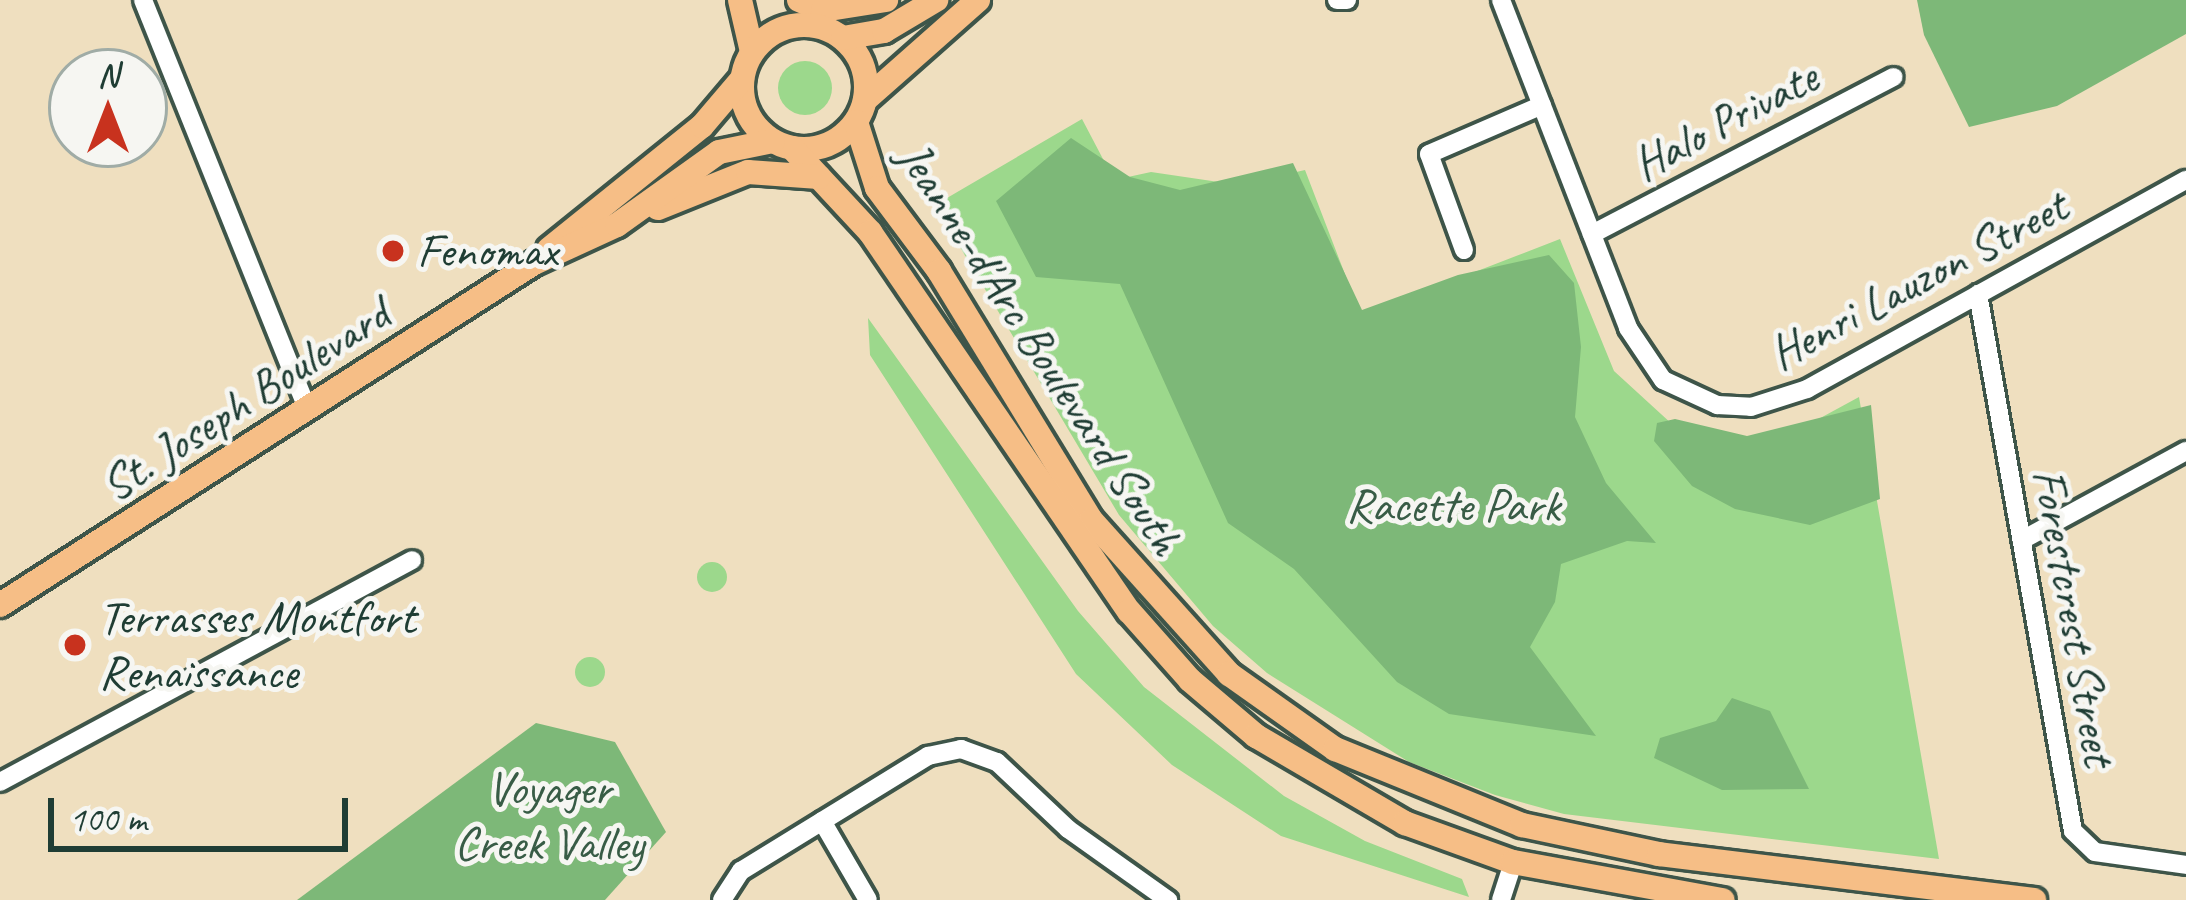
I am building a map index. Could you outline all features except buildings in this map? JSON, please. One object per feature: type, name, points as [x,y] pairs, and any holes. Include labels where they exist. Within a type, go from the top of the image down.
[{"type":"main road","points":[[740,0],[752,52]]},
{"type":"main road","points":[[796,0],[823,10],[886,0]]},
{"type":"main road","points":[[796,0],[863,66],[860,111]]},
{"type":"main road","points":[[936,0],[884,31],[782,29],[752,52],[742,79],[748,114],[783,144],[828,144],[978,0]]},
{"type":"main road","name":"St. Joseph Boulevard","points":[[0,605],[534,263],[702,126],[742,79]]},
{"type":"main road","name":"Jeanne-d'Arc Boulevard South","points":[[860,111],[878,188],[939,271],[1091,520],[1205,650],[1335,749],[1522,825],[1659,854],[2034,900]]},
{"type":"main road","name":"St. Joseph Boulevard","points":[[534,263],[617,225],[719,152],[783,144]]},
{"type":"main road","name":"Jeanne-d'Arc Boulevard South","points":[[783,144],[829,180],[1079,547],[1190,680],[1256,736],[1405,823],[1513,862],[1723,900]]},
{"type":"main road","points":[[617,225],[748,172],[797,170],[829,180]]},
{"type":"main road","points":[[1513,862],[1522,825]]},
{"type":"street","points":[[143,0],[307,408]]},
{"type":"street","points":[[1337,0],[1347,0]]},
{"type":"street","name":"Henri Lauzon Street","points":[[1501,0],[1592,234],[1650,364],[1678,389],[1717,405],[1779,401],[2186,180]]},
{"type":"street","name":"Halo Private","points":[[1592,234],[1894,77]]},
{"type":"street","points":[[1464,250],[1429,154],[1542,105]]},
{"type":"street","name":"Forestcrest Street","points":[[1978,295],[2072,831],[2095,852],[2186,865]]},
{"type":"street","points":[[2022,541],[2186,451]]},
{"type":"street","points":[[0,782],[412,560]]},
{"type":"street","points":[[722,900],[741,871],[928,756],[974,749],[1168,900]]},
{"type":"street","points":[[822,821],[868,900]]},
{"type":"street","points":[[1501,900],[1513,862]]},
{"type":"green space","points":[[1917,0],[2186,0],[2186,34],[2057,106],[1969,127],[1924,35]]},
{"type":"green space","points":[[805,61],[824,69],[832,88],[824,107],[805,115],[786,107],[778,88],[786,69]]},
{"type":"green space","name":"Racette Park","points":[[1082,119],[1114,180],[1151,172],[1239,185],[1305,170],[1361,316],[1560,239],[1614,371],[1673,425],[1736,441],[1813,422],[1859,397],[1939,859],[1564,814],[1495,795],[1409,762],[1267,673],[1213,626],[1119,515],[935,205]]},
{"type":"green space","points":[[1071,138],[1130,177],[1180,190],[1293,163],[1362,310],[1458,275],[1549,255],[1574,283],[1581,347],[1575,417],[1606,483],[1656,543],[1627,541],[1561,564],[1555,602],[1530,647],[1596,736],[1449,714],[1397,682],[1294,569],[1228,523],[1120,284],[1036,277],[996,201]]},
{"type":"green space","points":[[868,318],[1078,611],[1144,687],[1284,796],[1365,841],[1462,879],[1469,897],[1281,836],[1172,765],[1076,674],[870,355]]},
{"type":"green space","points":[[1871,405],[1880,499],[1810,525],[1735,509],[1692,486],[1654,441],[1657,423],[1675,419],[1747,436]]},
{"type":"green space","points":[[712,562],[723,566],[727,577],[723,588],[712,592],[701,588],[697,577],[701,566]]},
{"type":"green space","points":[[590,657],[601,661],[605,672],[601,683],[590,687],[579,683],[575,672],[579,661]]},
{"type":"green space","points":[[1732,698],[1770,711],[1809,789],[1722,790],[1654,758],[1660,738],[1716,721]]},
{"type":"green space","name":"Voyager Creek Valley","points":[[536,723],[615,742],[666,832],[605,900],[297,900]]},
{"type":"place","name":"Fenomax","points":[[393,251]]},
{"type":"place","name":"Terrasses Montfort Renaissance","points":[[75,645]]}]
